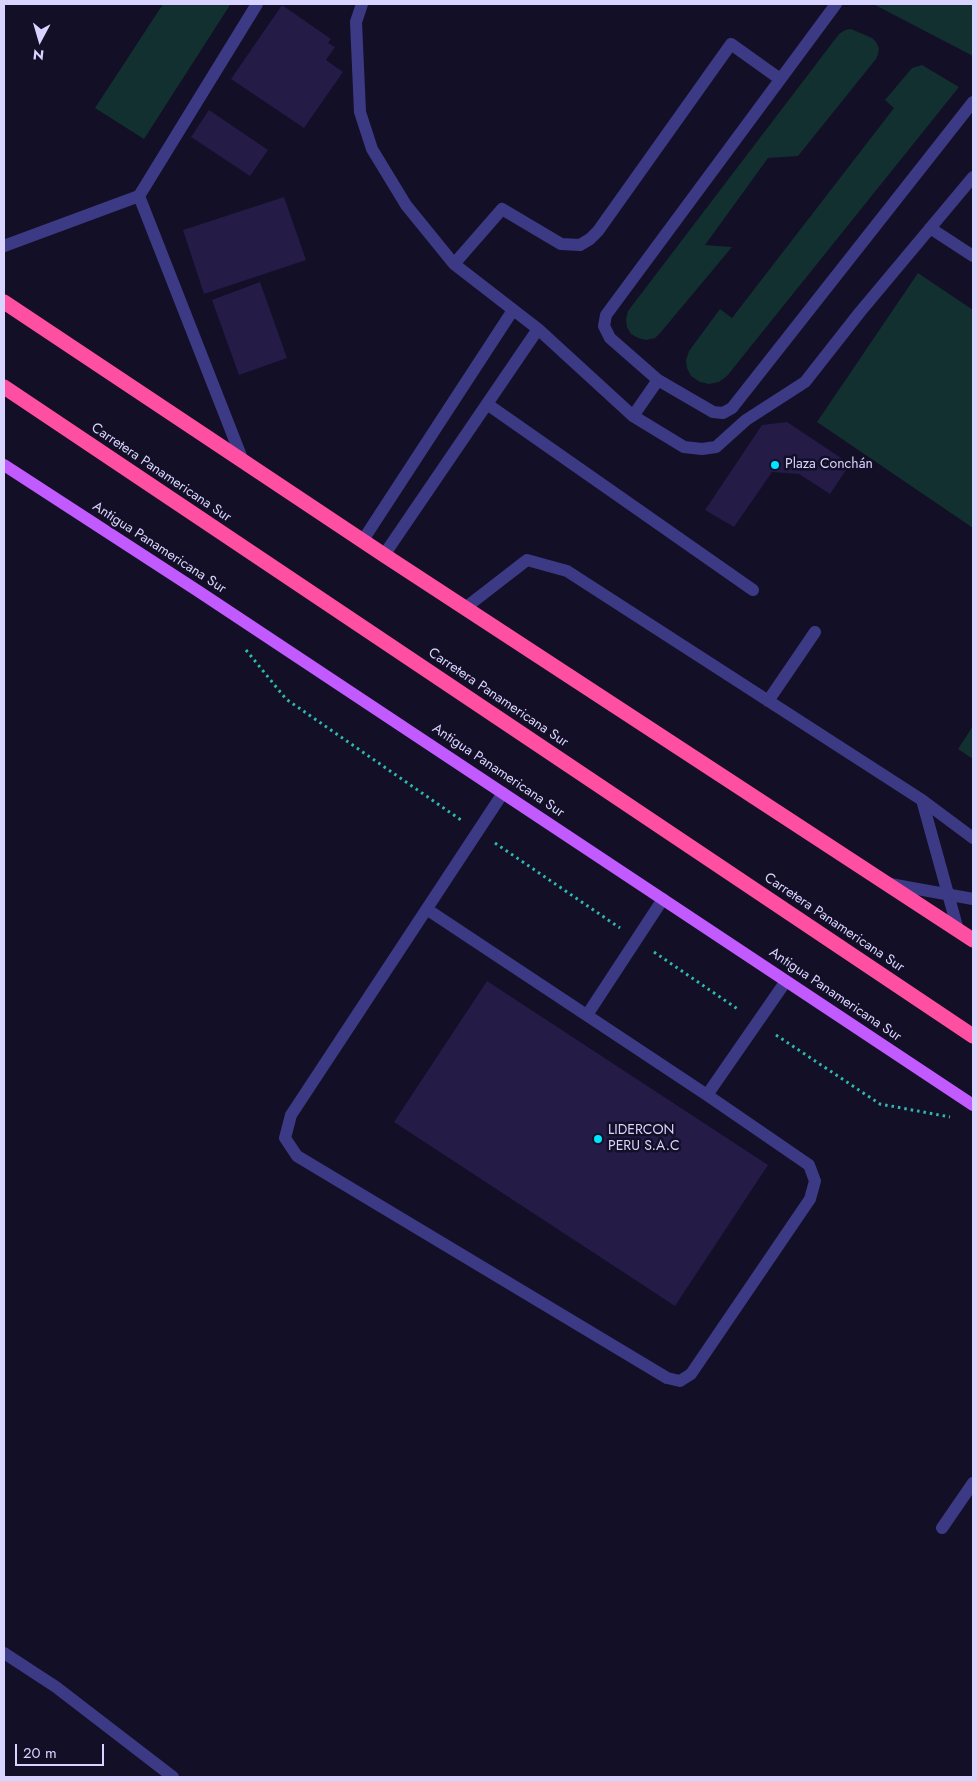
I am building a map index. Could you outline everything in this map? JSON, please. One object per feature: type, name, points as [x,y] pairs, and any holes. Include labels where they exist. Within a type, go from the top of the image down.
[{"type":"highway","points":[[4,302],[384,555],[973,940]]},
{"type":"highway","name":"Carretera Panamericana Sur","points":[[4,387],[973,1036]]},
{"type":"main road","name":"Antigua Panamericana Sur","points":[[4,465],[973,1105]]},
{"type":"street","points":[[4,246],[139,196],[258,4]]},
{"type":"street","points":[[362,4],[356,22],[360,112],[372,149],[406,205],[454,264],[538,329],[633,416],[684,447],[702,449],[716,447],[746,420],[805,382],[860,312],[973,177]]},
{"type":"street","points":[[836,4],[606,315],[604,326],[610,338],[658,380],[713,412],[723,413],[732,408],[973,102]]},
{"type":"street","points":[[454,264],[502,209],[560,244],[580,245],[590,239],[598,231],[731,44],[780,79]]},
{"type":"street","points":[[139,196],[243,461]]},
{"type":"street","points":[[930,228],[973,256]]},
{"type":"street","points":[[363,540],[513,310]]},
{"type":"street","points":[[384,555],[538,329]]},
{"type":"street","points":[[633,416],[658,380]]},
{"type":"street","points":[[487,404],[753,590]]},
{"type":"street","points":[[465,608],[527,560],[567,571],[922,800],[973,838]]},
{"type":"street","points":[[768,701],[815,632]]},
{"type":"street","points":[[428,910],[707,1094],[809,1165],[814,1181],[810,1198],[691,1374],[680,1381],[667,1378],[296,1156],[285,1138],[291,1115],[428,910],[503,793]]},
{"type":"street","points":[[922,800],[958,930]]},
{"type":"street","points":[[887,884],[973,899]]},
{"type":"street","points":[[587,1015],[663,899]]},
{"type":"street","points":[[707,1094],[786,981]]},
{"type":"street","points":[[942,1528],[973,1484]]},
{"type":"street","points":[[4,1653],[56,1687],[173,1777]]},
{"type":"path","points":[[242,645],[286,699],[478,832],[880,1104],[954,1118]]},
{"type":"green space","points":[[163,4],[230,5],[144,139],[95,108]]},
{"type":"green space","points":[[874,4],[973,4],[973,56],[877,6]]},
{"type":"green space","points":[[851,29],[872,38],[876,42],[879,48],[876,59],[798,156],[768,158],[705,245],[732,247],[661,332],[655,338],[646,340],[631,334],[627,327],[628,311],[839,34]]},
{"type":"green space","points":[[922,65],[959,87],[727,376],[719,382],[709,384],[700,382],[691,376],[686,360],[689,351],[720,309],[732,318],[894,108],[885,100],[912,68]]},
{"type":"green space","points":[[918,273],[973,310],[973,528],[817,422]]},
{"type":"green space","points":[[973,726],[973,759],[958,749]]},
{"type":"building","points":[[282,5],[331,39],[328,43],[335,47],[326,60],[343,72],[304,128],[231,79]]},
{"type":"building","points":[[209,110],[268,150],[250,176],[191,137]]},
{"type":"building","points":[[284,197],[306,260],[204,294],[183,230]]},
{"type":"building","points":[[260,282],[287,358],[239,375],[212,300]]},
{"type":"building","points":[[787,422],[850,464],[830,494],[799,474],[772,472],[734,527],[705,510],[762,425]]},
{"type":"building","points":[[487,981],[768,1165],[675,1306],[394,1122]]},
{"type":"place","name":"Plaza Conchán","points":[[775,465]]},
{"type":"place","name":"LIDERCON PERU S.A.C","points":[[598,1139]]}]
